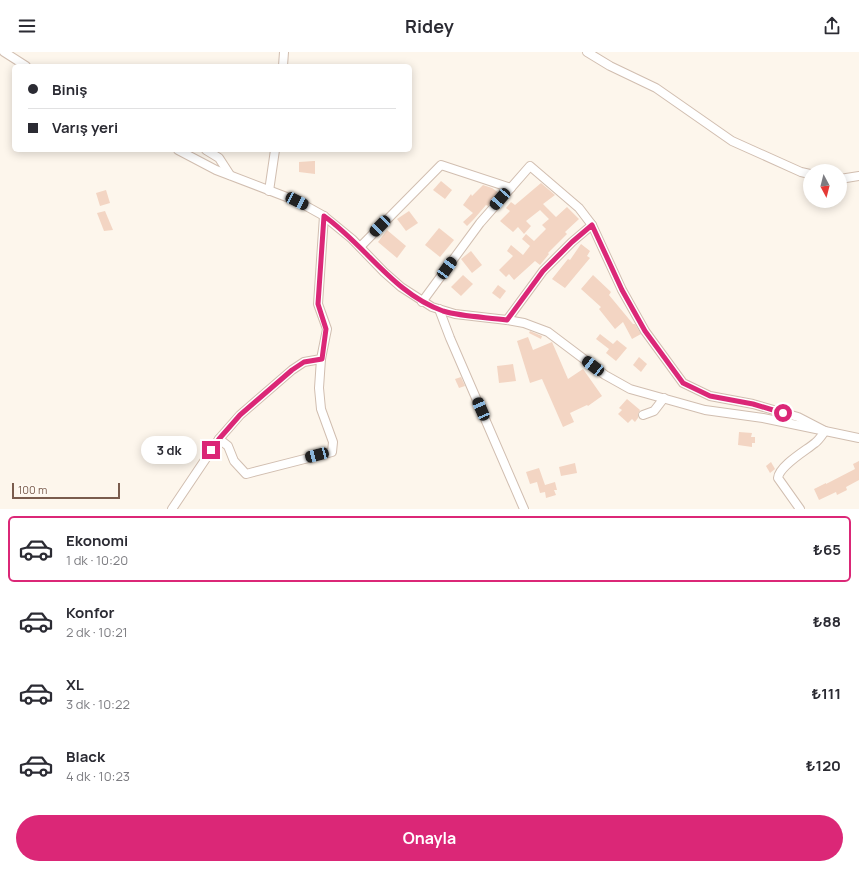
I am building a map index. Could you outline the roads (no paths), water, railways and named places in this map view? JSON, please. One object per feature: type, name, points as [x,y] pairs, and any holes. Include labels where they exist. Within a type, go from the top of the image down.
[{"type":"street","points":[[4,52],[23,64]]},
{"type":"street","points":[[283,64],[284,52]]},
{"type":"street","points":[[587,52],[610,66],[656,88],[732,141],[803,172]]},
{"type":"street","points":[[182,152],[230,176],[297,201],[324,216],[360,246],[384,272],[401,287],[422,302],[455,314],[524,323],[548,332],[605,376],[630,389],[705,410],[763,418],[859,438]]},
{"type":"street","points":[[209,152],[219,158],[230,176]]},
{"type":"street","points":[[269,191],[275,152]]},
{"type":"street","points":[[360,246],[441,165],[511,188]]},
{"type":"street","points":[[422,302],[480,223],[530,166],[578,208],[592,225],[622,290],[645,331],[683,383],[710,396],[753,404],[798,417],[825,431]]},
{"type":"street","points":[[847,178],[859,176]]},
{"type":"street","points":[[219,439],[228,446],[234,461],[246,474],[332,452],[333,442],[321,409],[319,388],[326,329],[318,304],[324,216]]},
{"type":"street","points":[[507,320],[543,271],[572,242],[592,225]]},
{"type":"street","points":[[439,309],[450,338],[524,509]]},
{"type":"street","points":[[172,509],[219,439],[240,415],[292,370],[304,362],[322,359]]},
{"type":"street","points":[[643,415],[654,410],[664,398]]},
{"type":"street","points":[[800,509],[778,478],[778,474],[792,460],[819,440],[825,431]]}]
